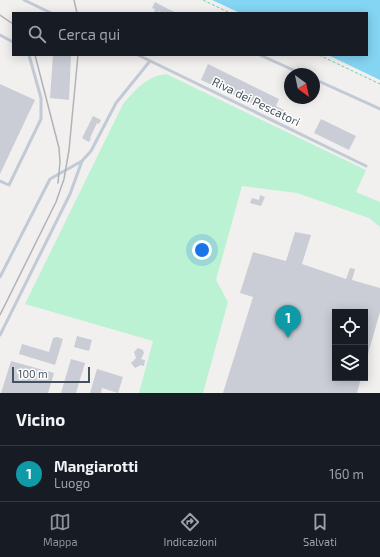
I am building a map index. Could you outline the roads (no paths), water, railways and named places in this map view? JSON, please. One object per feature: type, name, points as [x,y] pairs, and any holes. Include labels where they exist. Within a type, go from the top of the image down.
[{"type":"lane","points":[[24,0],[46,12]]},
{"type":"lane","points":[[0,35],[12,41]]},
{"type":"lane","points":[[0,181],[9,185],[41,119],[41,98],[29,56]]},
{"type":"lane","name":"Riva dei Pescatori","points":[[140,56],[366,166]]},
{"type":"lane","points":[[262,56],[289,68]]},
{"type":"lane","points":[[0,278],[50,179],[82,161],[91,151],[116,103],[150,61]]},
{"type":"lane","points":[[320,82],[380,109]]},
{"type":"lane","points":[[0,335],[70,194],[82,161]]},
{"type":"water","points":[[212,0],[380,0],[380,80],[330,56],[368,56],[368,12],[238,12]]},
{"type":"railway","points":[[74,0],[77,12]]},
{"type":"railway","points":[[0,15],[12,23]]},
{"type":"railway","points":[[35,56],[59,148],[60,162],[58,183]]},
{"type":"railway","points":[[0,315],[56,202],[64,179],[69,150],[78,56]]},
{"type":"place","name":"Mangiarotti","points":[[288,338]]}]
